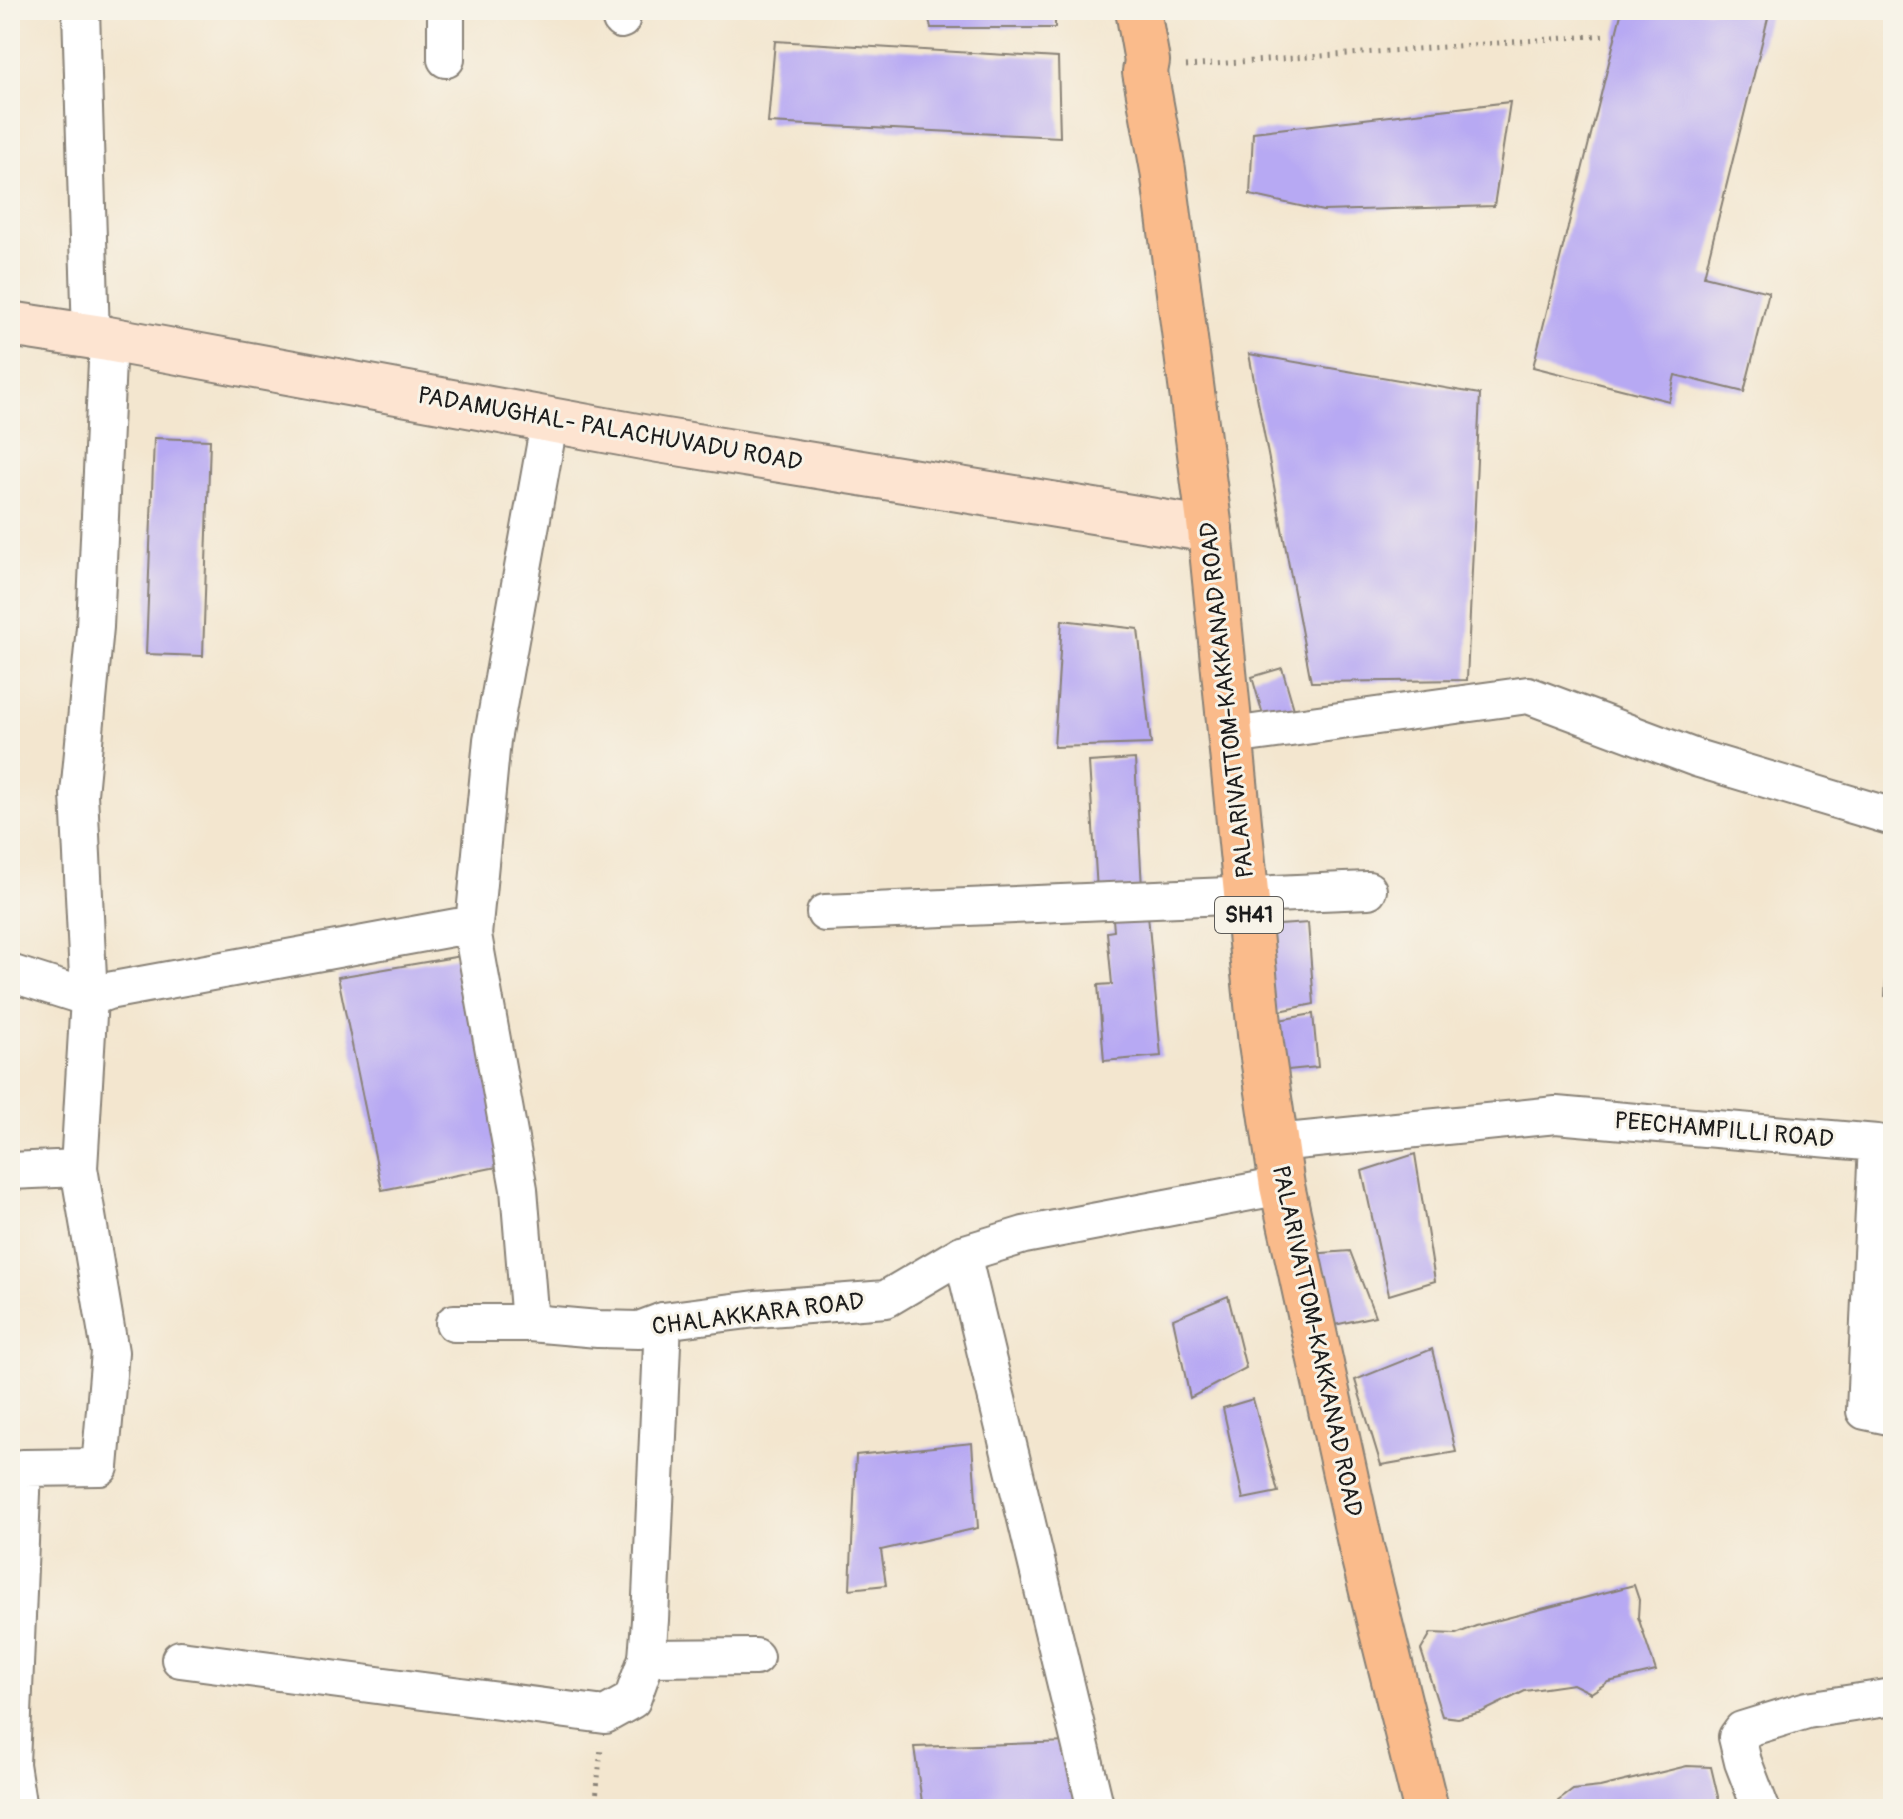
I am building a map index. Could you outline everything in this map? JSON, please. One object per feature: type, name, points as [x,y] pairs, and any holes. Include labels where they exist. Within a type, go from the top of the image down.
[{"type":"main road","name":"PALARIVATTOM-KAKKANAD ROAD","points":[[1138,10],[1147,61],[1145,72],[1163,170],[1210,530],[1261,1044],[1282,1186],[1361,1547],[1426,1809]]},
{"type":"main road","name":"PADAMUGHAL- PALACHUVADU ROAD","points":[[10,324],[550,418],[659,440],[1210,530]]},
{"type":"street","points":[[18,1809],[11,1764],[23,1468],[100,1467],[110,1352],[79,1168],[89,998],[79,794],[95,627],[99,338],[81,10]]},
{"type":"street","points":[[446,10],[446,59]]},
{"type":"street","points":[[530,1323],[519,1189],[473,935],[492,740],[550,418]]},
{"type":"street","points":[[1232,736],[1528,695],[1696,758],[1893,817]]},
{"type":"street","points":[[825,913],[1368,890]]},
{"type":"street","points":[[10,973],[89,998],[108,991],[457,927],[473,935]]},
{"type":"street","name":"PEECHAMPILLI ROAD","points":[[1276,1143],[1556,1115],[1877,1143],[1865,1411],[1893,1417]]},
{"type":"street","points":[[10,1171],[79,1168]]},
{"type":"street","name":"CHALAKKARA ROAD","points":[[454,1323],[530,1323],[639,1330],[663,1321],[800,1304],[886,1299],[962,1254],[1024,1235],[1282,1186]]},
{"type":"street","points":[[962,1254],[1096,1809]]},
{"type":"street","points":[[180,1659],[605,1715],[632,1700],[647,1658],[663,1321]]},
{"type":"street","points":[[647,1658],[755,1657]]},
{"type":"street","points":[[1761,1809],[1743,1762],[1737,1737],[1742,1730],[1807,1710],[1893,1697]]},
{"type":"path","points":[[1145,72],[1203,63],[1606,35]]},
{"type":"path","points":[[595,1809],[605,1715]]},
{"type":"building","points":[[927,10],[1055,10],[1055,28],[931,28]]},
{"type":"building","points":[[1622,10],[1770,10],[1704,276],[1769,292],[1744,392],[1675,375],[1669,401],[1533,367]]},
{"type":"building","points":[[775,41],[1058,58],[1060,137],[768,123]]},
{"type":"building","points":[[1510,102],[1494,206],[1323,211],[1250,195],[1253,132]]},
{"type":"building","points":[[1249,354],[1480,394],[1467,680],[1311,682]]},
{"type":"building","points":[[154,438],[210,440],[203,656],[146,654]]},
{"type":"building","points":[[1062,620],[1138,629],[1151,744],[1054,747]]},
{"type":"building","points":[[1282,668],[1294,709],[1264,718],[1252,677]]},
{"type":"building","points":[[1135,759],[1142,888],[1097,891],[1089,762]]},
{"type":"building","points":[[1890,909],[1893,909],[1893,996],[1885,996]]},
{"type":"building","points":[[1148,915],[1161,1056],[1104,1061],[1098,985],[1112,984],[1107,932],[1114,931],[1113,919]]},
{"type":"building","points":[[1308,923],[1314,1004],[1270,1013],[1265,926]]},
{"type":"building","points":[[467,955],[502,1166],[382,1190],[338,977]]},
{"type":"building","points":[[1313,1014],[1318,1067],[1278,1071],[1273,1021]]},
{"type":"building","points":[[1415,1154],[1435,1281],[1389,1295],[1362,1171]]},
{"type":"building","points":[[1350,1251],[1375,1316],[1330,1326],[1309,1254]]},
{"type":"building","points":[[1228,1296],[1246,1368],[1190,1398],[1173,1319]]},
{"type":"building","points":[[1432,1349],[1456,1452],[1381,1465],[1355,1380]]},
{"type":"building","points":[[1253,1399],[1278,1492],[1243,1499],[1223,1408]]},
{"type":"building","points":[[972,1443],[978,1528],[881,1550],[886,1585],[850,1589],[856,1455]]},
{"type":"building","points":[[1634,1585],[1639,1600],[1638,1617],[1656,1671],[1608,1682],[1591,1693],[1573,1684],[1525,1691],[1482,1712],[1458,1718],[1442,1716],[1421,1650],[1431,1633],[1456,1634],[1476,1626]]},
{"type":"building","points":[[1070,1742],[1081,1809],[923,1809],[914,1747]]},
{"type":"building","points":[[1687,1766],[1711,1767],[1721,1809],[1561,1809],[1558,1801],[1573,1790],[1600,1787]]}]
